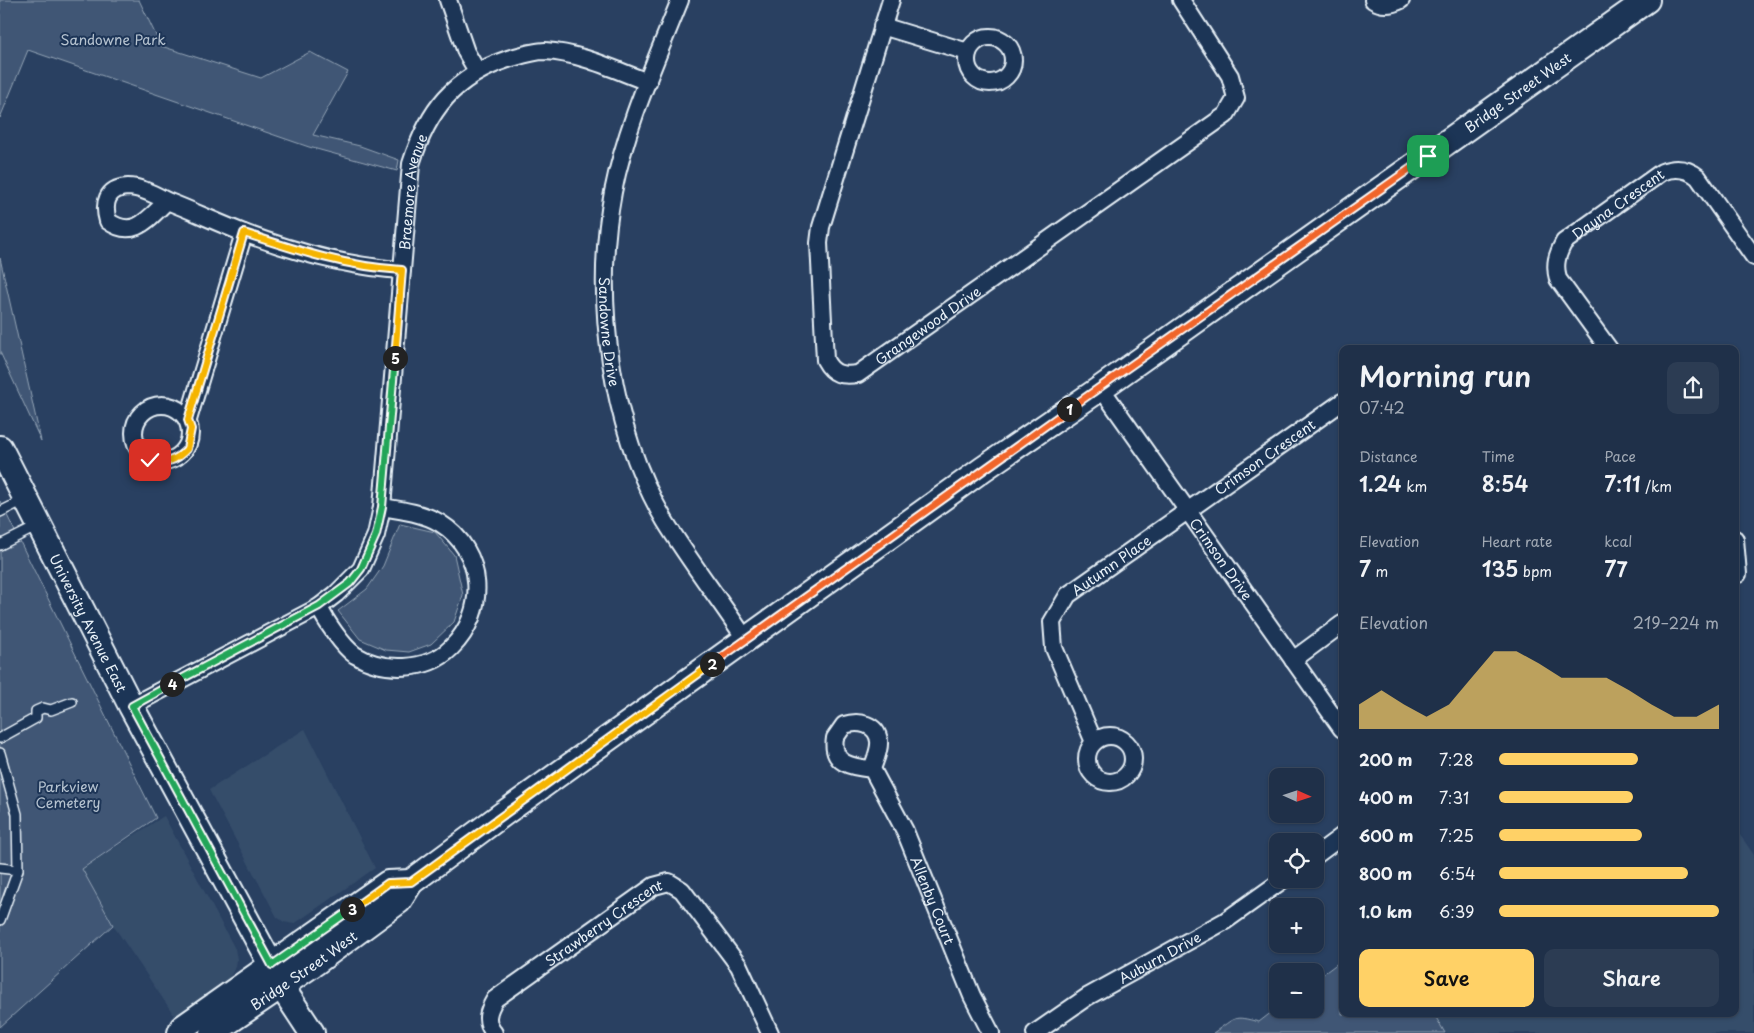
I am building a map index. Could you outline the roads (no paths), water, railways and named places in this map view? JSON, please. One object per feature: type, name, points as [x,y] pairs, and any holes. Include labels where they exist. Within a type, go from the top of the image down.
[{"type":"main road","name":"Bridge Street West","points":[[180,1033],[182,1028],[277,975],[399,901],[411,882],[991,463],[1100,388],[1647,0]]},
{"type":"main road","name":"University Avenue East","points":[[0,448],[132,706],[277,975],[312,1033]]},
{"type":"main road","name":"Bridge Street West","points":[[212,1033],[277,975]]},
{"type":"street","points":[[448,0],[466,52],[477,71]]},
{"type":"street","name":"Sandowne Drive","points":[[680,0],[629,132],[613,191],[607,234],[606,315],[614,383],[637,460],[665,520],[746,640]]},
{"type":"street","name":"Grangewood Drive","points":[[891,0],[821,227],[818,243],[825,360],[831,370],[844,376],[858,374],[1226,115],[1236,98],[1230,76],[1181,0]]},
{"type":"street","points":[[1373,0],[1382,4],[1390,4],[1400,0]]},
{"type":"street","points":[[882,26],[968,52]]},
{"type":"street","name":"Braemore Avenue","points":[[132,706],[319,606],[350,583],[361,569],[376,535],[382,507],[408,184],[417,144],[430,119],[450,92],[477,71],[516,57],[544,51],[583,58],[648,82]]},
{"type":"street","name":"Dayna Crescent","points":[[1606,345],[1558,279],[1555,268],[1557,255],[1564,242],[1662,172],[1672,168],[1681,169],[1692,172],[1698,177],[1754,257]]},
{"type":"street","points":[[167,201],[244,233],[325,259],[379,269],[402,270]]},
{"type":"street","points":[[188,420],[244,233]]},
{"type":"street","name":"Crimson Drive","points":[[1100,388],[1339,725]]},
{"type":"street","name":"Crimson Crescent","points":[[1187,511],[1339,404]]},
{"type":"street","points":[[319,606],[325,619],[354,654],[379,665],[394,668],[420,665],[450,649],[464,633],[472,616],[477,586],[477,576],[465,546],[458,536],[439,523],[424,516],[382,507]]},
{"type":"street","name":"Autumn Place","points":[[1094,742],[1054,648],[1052,622],[1068,595],[1187,511]]},
{"type":"street","points":[[1739,559],[1742,574]]},
{"type":"street","points":[[1292,660],[1339,626]]},
{"type":"street","name":"Allenby Court","points":[[872,769],[905,830],[972,996],[991,1033]]},
{"type":"street","points":[[1324,849],[1339,838]]},
{"type":"street","name":"Strawberry Crescent","points":[[494,1033],[489,1027],[487,1012],[495,999],[654,886],[669,882],[682,890],[739,966],[770,1033]]},
{"type":"street","name":"Auburn Drive","points":[[1035,1033],[1087,997],[1225,921],[1271,888]]},
{"type":"lane","points":[[0,512],[26,499]]},
{"type":"lane","points":[[0,545],[40,524]]},
{"type":"lane","points":[[0,738],[36,718],[36,711],[43,708],[51,710],[72,702]]},
{"type":"lane","points":[[0,753],[17,814],[18,870],[0,920]]},
{"type":"lane","points":[[0,868],[18,870]]},
{"type":"park label","name":"Sandowne Park","points":[[113,39]]},
{"type":"park label","name":"Parkview Cemetery","points":[[68,794]]}]
